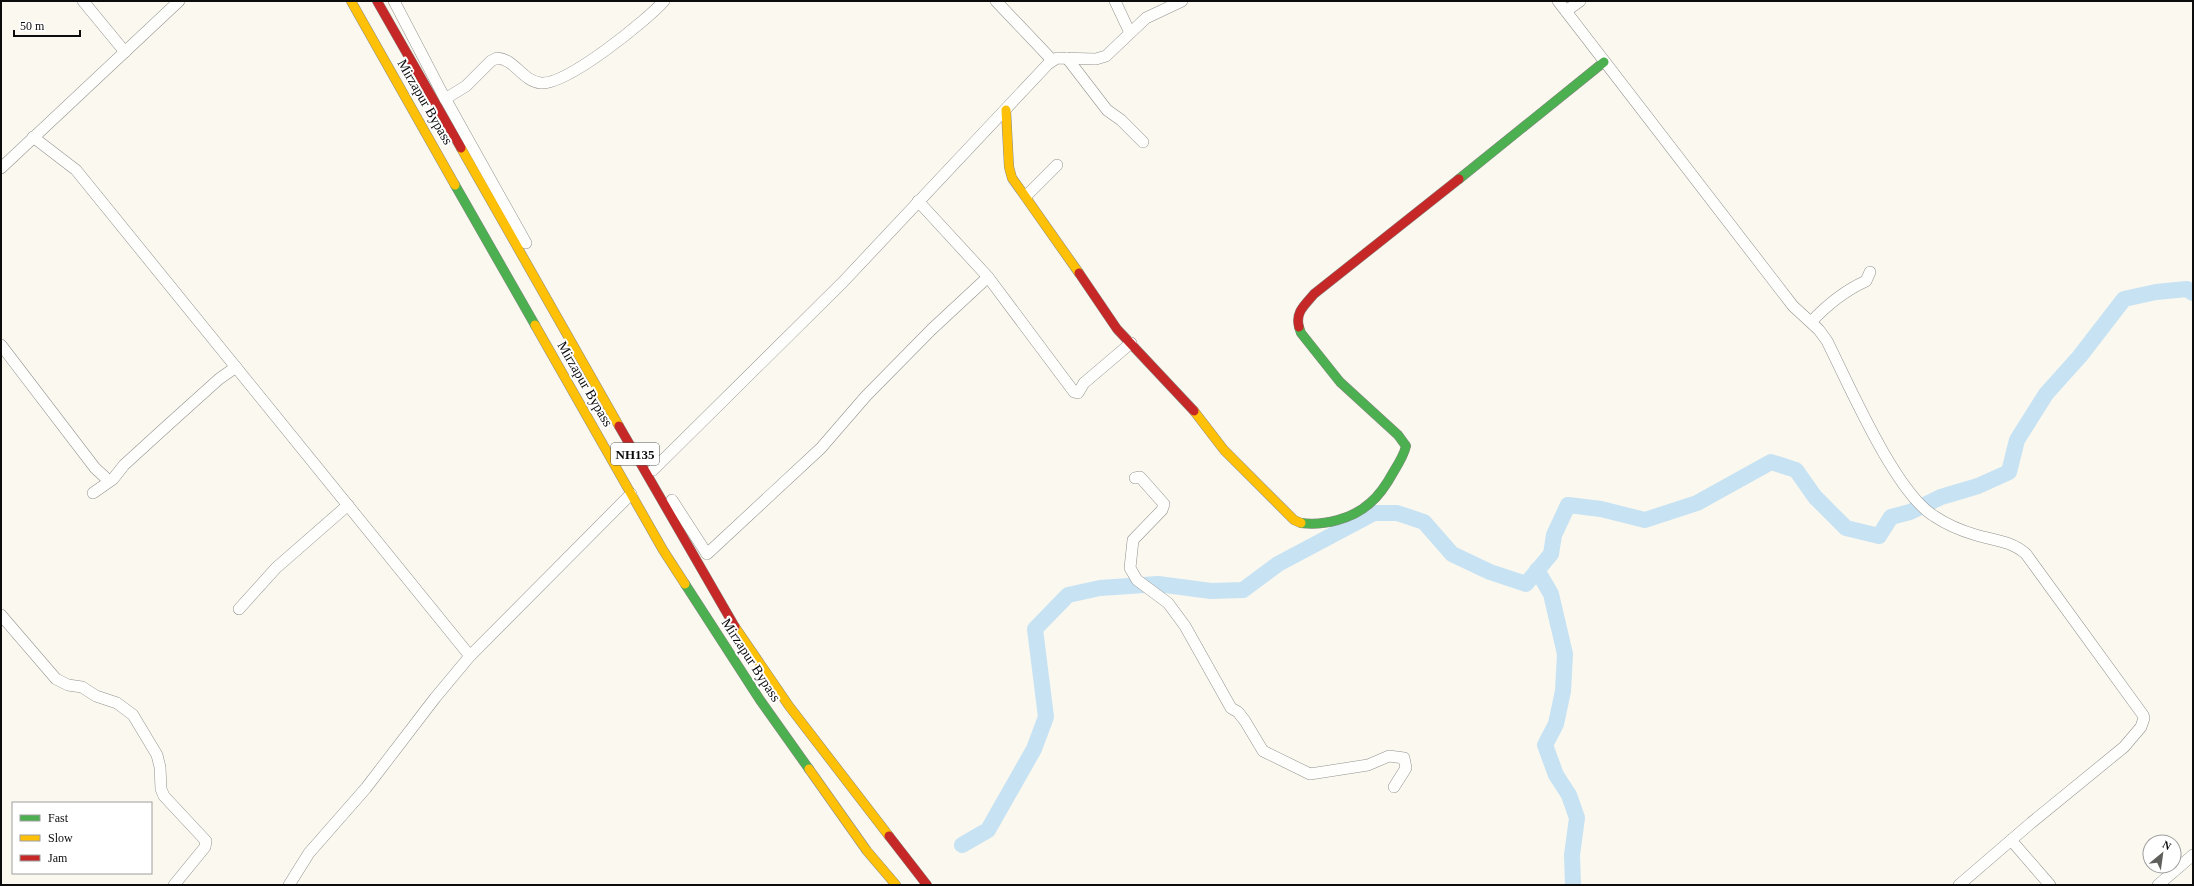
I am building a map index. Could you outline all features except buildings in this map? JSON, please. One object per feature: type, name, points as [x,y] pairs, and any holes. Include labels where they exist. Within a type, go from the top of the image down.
[{"type":"main road","name":"Mirzapur Bypass","points":[[351,1],[663,550],[760,700],[866,851],[896,885]]},
{"type":"main road","name":"NH135","points":[[377,1],[740,636],[789,706],[927,885]]},
{"type":"main road","points":[[1006,110],[1009,144],[1008,169],[1018,188],[1026,196],[1117,329],[1186,401],[1224,450],[1294,520],[1301,523],[1318,525],[1356,513],[1370,503],[1389,480],[1405,452],[1406,446],[1398,435],[1340,382],[1300,333],[1297,319],[1300,310],[1314,294],[1360,259],[1604,62]]},
{"type":"street","points":[[83,1],[126,52]]},
{"type":"street","points":[[1,168],[179,1]]},
{"type":"street","points":[[394,1],[445,99],[653,470],[707,554],[821,448],[866,396],[921,340],[988,277]]},
{"type":"street","points":[[445,99],[466,86],[491,61],[497,58],[508,62],[532,81],[547,82],[566,75],[623,36],[664,1]]},
{"type":"street","points":[[996,1],[1052,60]]},
{"type":"street","points":[[1115,1],[1130,33]]},
{"type":"street","points":[[653,470],[843,282],[1052,60],[1066,58],[1096,59],[1106,56],[1146,18],[1182,1]]},
{"type":"street","points":[[1558,1],[1793,306],[1811,322],[1827,341],[1866,420],[1898,476],[1918,502],[1927,512],[1942,521],[1974,534],[2014,545],[2026,554],[2132,697],[2144,718],[2137,733],[2124,747],[1959,885]]},
{"type":"street","points":[[1566,11],[1580,1]]},
{"type":"street","points":[[1066,58],[1107,110],[1121,120],[1143,142]]},
{"type":"street","points":[[33,137],[76,170],[470,656]]},
{"type":"street","points":[[1026,196],[1057,165]]},
{"type":"street","points":[[918,201],[988,277],[1068,386],[1076,393],[1084,383],[1131,344]]},
{"type":"street","points":[[1811,322],[1824,308],[1866,281],[1870,272]]},
{"type":"street","points":[[1,345],[95,468],[109,481]]},
{"type":"street","points":[[93,493],[109,481],[169,424],[220,379],[236,367]]},
{"type":"street","points":[[1135,478],[1140,477],[1164,504],[1162,510],[1132,540],[1130,568],[1137,580],[1168,603],[1185,626],[1231,708],[1238,712],[1245,721],[1263,751],[1310,774],[1368,765],[1389,756],[1404,758],[1406,768],[1394,787]]},
{"type":"street","points":[[289,885],[309,853],[366,788],[435,698],[470,656],[631,494]]},
{"type":"street","points":[[239,609],[276,568],[348,505]]},
{"type":"street","points":[[1,615],[56,679],[117,703],[133,716],[156,755],[160,767],[161,790],[164,796],[206,841],[204,848],[174,885]]},
{"type":"street","points":[[2011,840],[2050,885]]},
{"type":"street","points":[[2158,885],[2193,855]]},
{"type":"waterway","points":[[962,845],[988,830],[1034,749],[1046,717],[1035,629],[1068,595],[1100,588],[1158,584],[1211,591],[1243,590],[1278,564],[1374,513],[1397,513],[1424,522],[1452,554],[1490,572],[1526,584],[1551,554],[1554,535],[1568,505],[1601,509],[1645,520],[1697,503],[1771,462],[1796,470],[1815,497],[1846,528],[1879,536],[1891,517],[1910,512],[1941,497],[1978,486],[2009,472],[2017,440],[2046,394],[2080,356],[2124,299],[2156,292],[2187,289],[2193,293]]},
{"type":"waterway","points":[[1537,570],[1551,594],[1565,654],[1563,691],[1556,724],[1545,745],[1556,775],[1569,795],[1577,818],[1572,855],[1573,885]]},
{"type":"traffic: fast","points":[[1459,179],[1604,62]]},
{"type":"traffic: fast","points":[[455,185],[535,325]]},
{"type":"traffic: fast","points":[[1299,327],[1301,333],[1340,382],[1398,435],[1406,446],[1401,459],[1384,488],[1374,500],[1363,509],[1337,520],[1310,524],[1301,523]]},
{"type":"traffic: fast","points":[[685,584],[760,700],[809,769]]},
{"type":"traffic: slow","points":[[351,1],[455,185]]},
{"type":"traffic: slow","points":[[1006,110],[1009,167],[1012,178],[1079,273]]},
{"type":"traffic: slow","points":[[461,148],[619,426]]},
{"type":"traffic: slow","points":[[535,325],[663,550],[685,584]]},
{"type":"traffic: slow","points":[[1194,411],[1224,450],[1294,520],[1301,523]]},
{"type":"traffic: slow","points":[[735,627],[789,706],[889,836]]},
{"type":"traffic: slow","points":[[809,769],[867,851],[896,885]]},
{"type":"traffic: jam","points":[[377,1],[461,148]]},
{"type":"traffic: jam","points":[[1299,327],[1298,317],[1304,305],[1314,294],[1459,179]]},
{"type":"traffic: jam","points":[[1079,273],[1117,329],[1194,411]]},
{"type":"traffic: jam","points":[[619,426],[735,627]]},
{"type":"traffic: jam","points":[[889,836],[927,885]]}]
